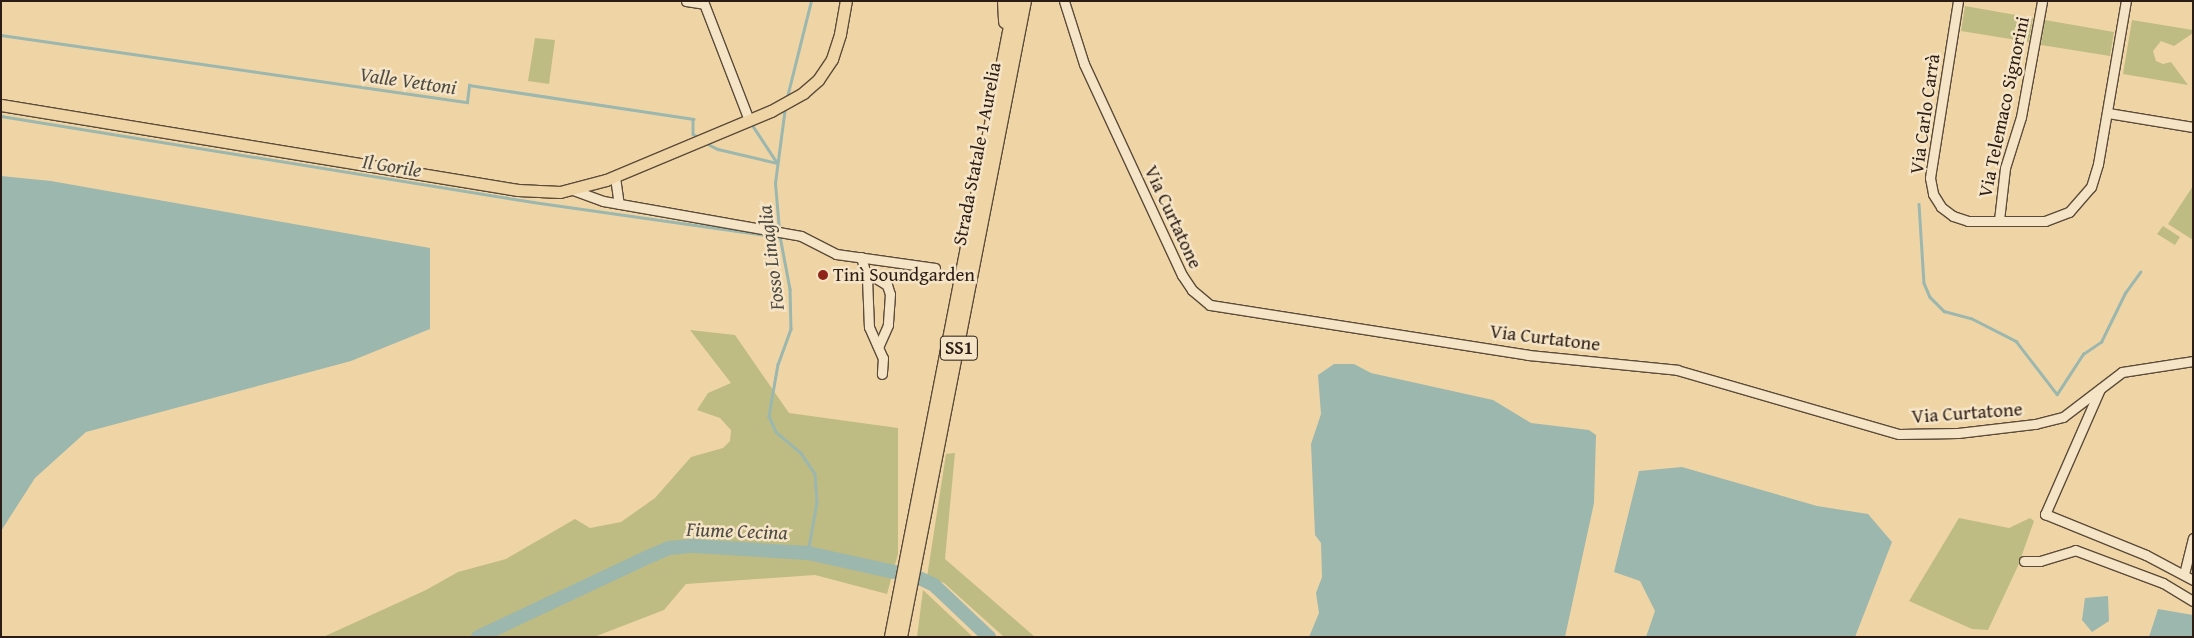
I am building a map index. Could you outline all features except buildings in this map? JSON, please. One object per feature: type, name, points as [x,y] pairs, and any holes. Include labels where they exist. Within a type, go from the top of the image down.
[{"type":"highway","points":[[1004,1],[1000,47],[1006,55]]},
{"type":"highway","name":"Strada Statale 1 Aurelia","points":[[901,637],[918,519],[1015,1]]},
{"type":"highway","name":"Strada Statale 1 Aurelia","points":[[891,637],[918,519],[1025,1]]},
{"type":"main road","points":[[1,106],[518,190],[548,193],[573,190],[614,177],[796,98],[818,80],[832,59],[840,34],[846,1]]},
{"type":"street","points":[[686,1],[703,3],[749,120]]},
{"type":"street","name":"Via Curtatone","points":[[1064,1],[1084,64],[1182,275],[1192,290],[1210,305],[1528,355],[1677,370],[1899,434],[1958,433],[2035,424],[2063,417],[2101,386],[2122,372],[2193,361]]},
{"type":"street","name":"Via Carlo Carrà","points":[[1958,1],[1930,178],[1933,194],[1941,207],[1953,216],[1968,221],[2045,221],[2068,212],[2076,206],[2091,187],[2108,112]]},
{"type":"street","name":"Via Telemaco Signorini","points":[[1998,220],[2005,168],[2021,117],[2042,1]]},
{"type":"street","points":[[2126,1],[2108,112],[2193,127]]},
{"type":"street","points":[[614,177],[620,204]]},
{"type":"street","points":[[573,190],[585,197],[791,234],[817,243],[828,251],[934,268]]},
{"type":"street","points":[[861,257],[866,272],[869,327],[884,364],[882,374]]},
{"type":"street","points":[[866,272],[887,285],[890,294],[888,325],[878,346]]},
{"type":"street","points":[[2101,386],[2045,514],[2146,555],[2193,580]]},
{"type":"street","points":[[2184,574],[2193,538]]},
{"type":"street","points":[[2024,561],[2040,561],[2075,550],[2163,583],[2193,601]]},
{"type":"shaded area","points":[[1965,6],[2033,18],[2029,42],[1961,31]]},
{"type":"shaded area","points":[[2045,20],[2114,32],[2110,56],[2041,45]]},
{"type":"shaded area","points":[[2132,20],[2193,30],[2193,33],[2174,46],[2161,41],[2153,51],[2156,61],[2163,64],[2171,62],[2188,85],[2123,74]]},
{"type":"shaded area","points":[[535,38],[555,40],[549,84],[528,81]]},
{"type":"shaded area","points":[[2193,186],[2193,240],[2168,224]]},
{"type":"shaded area","points":[[2163,226],[2180,237],[2175,245],[2157,234]]},
{"type":"shaded area","points":[[690,330],[735,335],[789,413],[898,428],[898,554],[887,594],[815,575],[686,584],[664,610],[594,637],[323,637],[426,590],[458,572],[506,559],[575,519],[590,528],[621,522],[655,498],[691,457],[723,448],[730,441],[731,430],[720,418],[697,410],[708,393],[731,383]]},
{"type":"shaded area","points":[[955,453],[945,559],[1035,637],[1004,637],[944,583],[927,577],[946,454]]},
{"type":"shaded area","points":[[1959,518],[2009,528],[2030,518],[2034,521],[2018,566],[1988,630],[1972,629],[1909,601]]},
{"type":"shaded area","points":[[923,590],[973,637],[917,637]]},
{"type":"water","points":[[1,176],[51,181],[430,248],[430,329],[351,361],[86,432],[35,478],[1,531]]},
{"type":"water","points":[[1334,364],[1354,364],[1371,373],[1493,400],[1531,423],[1589,430],[1596,435],[1594,503],[1565,637],[1309,637],[1319,613],[1316,593],[1322,577],[1321,543],[1315,535],[1311,444],[1321,414],[1318,375]]},
{"type":"water","points":[[1682,467],[1817,506],[1868,514],[1892,542],[1855,637],[1646,637],[1655,611],[1640,581],[1614,572],[1639,471]]},
{"type":"water","points":[[2108,596],[2109,621],[2092,632],[2082,620],[2085,598]]},
{"type":"water","points":[[2158,609],[2193,615],[2193,637],[2149,637]]},
{"type":"waterway","name":"Fosso Linaglia","points":[[787,97],[811,1]]},
{"type":"waterway","name":"Valle Vettoni","points":[[1,35],[467,102],[469,85],[693,119],[693,134],[698,137]]},
{"type":"waterway","name":"Fosso Linaglia","points":[[779,230],[775,183],[785,107]]},
{"type":"waterway","name":"Il Gorile","points":[[1,116],[533,202],[780,237]]},
{"type":"waterway","points":[[753,126],[776,161]]},
{"type":"waterway","name":"Valle Vettoni","points":[[706,143],[718,149],[777,163]]},
{"type":"waterway","points":[[1919,204],[1924,283],[1930,297],[1944,311],[1971,318],[2016,341],[2057,394],[2083,354],[2101,342],[2125,293],[2140,272]]},
{"type":"waterway","name":"Fosso Linaglia","points":[[780,236],[790,289],[791,329],[778,364],[769,416],[776,432],[801,453],[815,474],[817,502],[808,553]]},
{"type":"waterway","name":"Fiume Cecina","points":[[478,637],[669,548],[694,546],[808,553],[917,577],[934,585],[989,637]]},
{"type":"place","name":"Tinì Soundgarden","points":[[823,275]]}]
